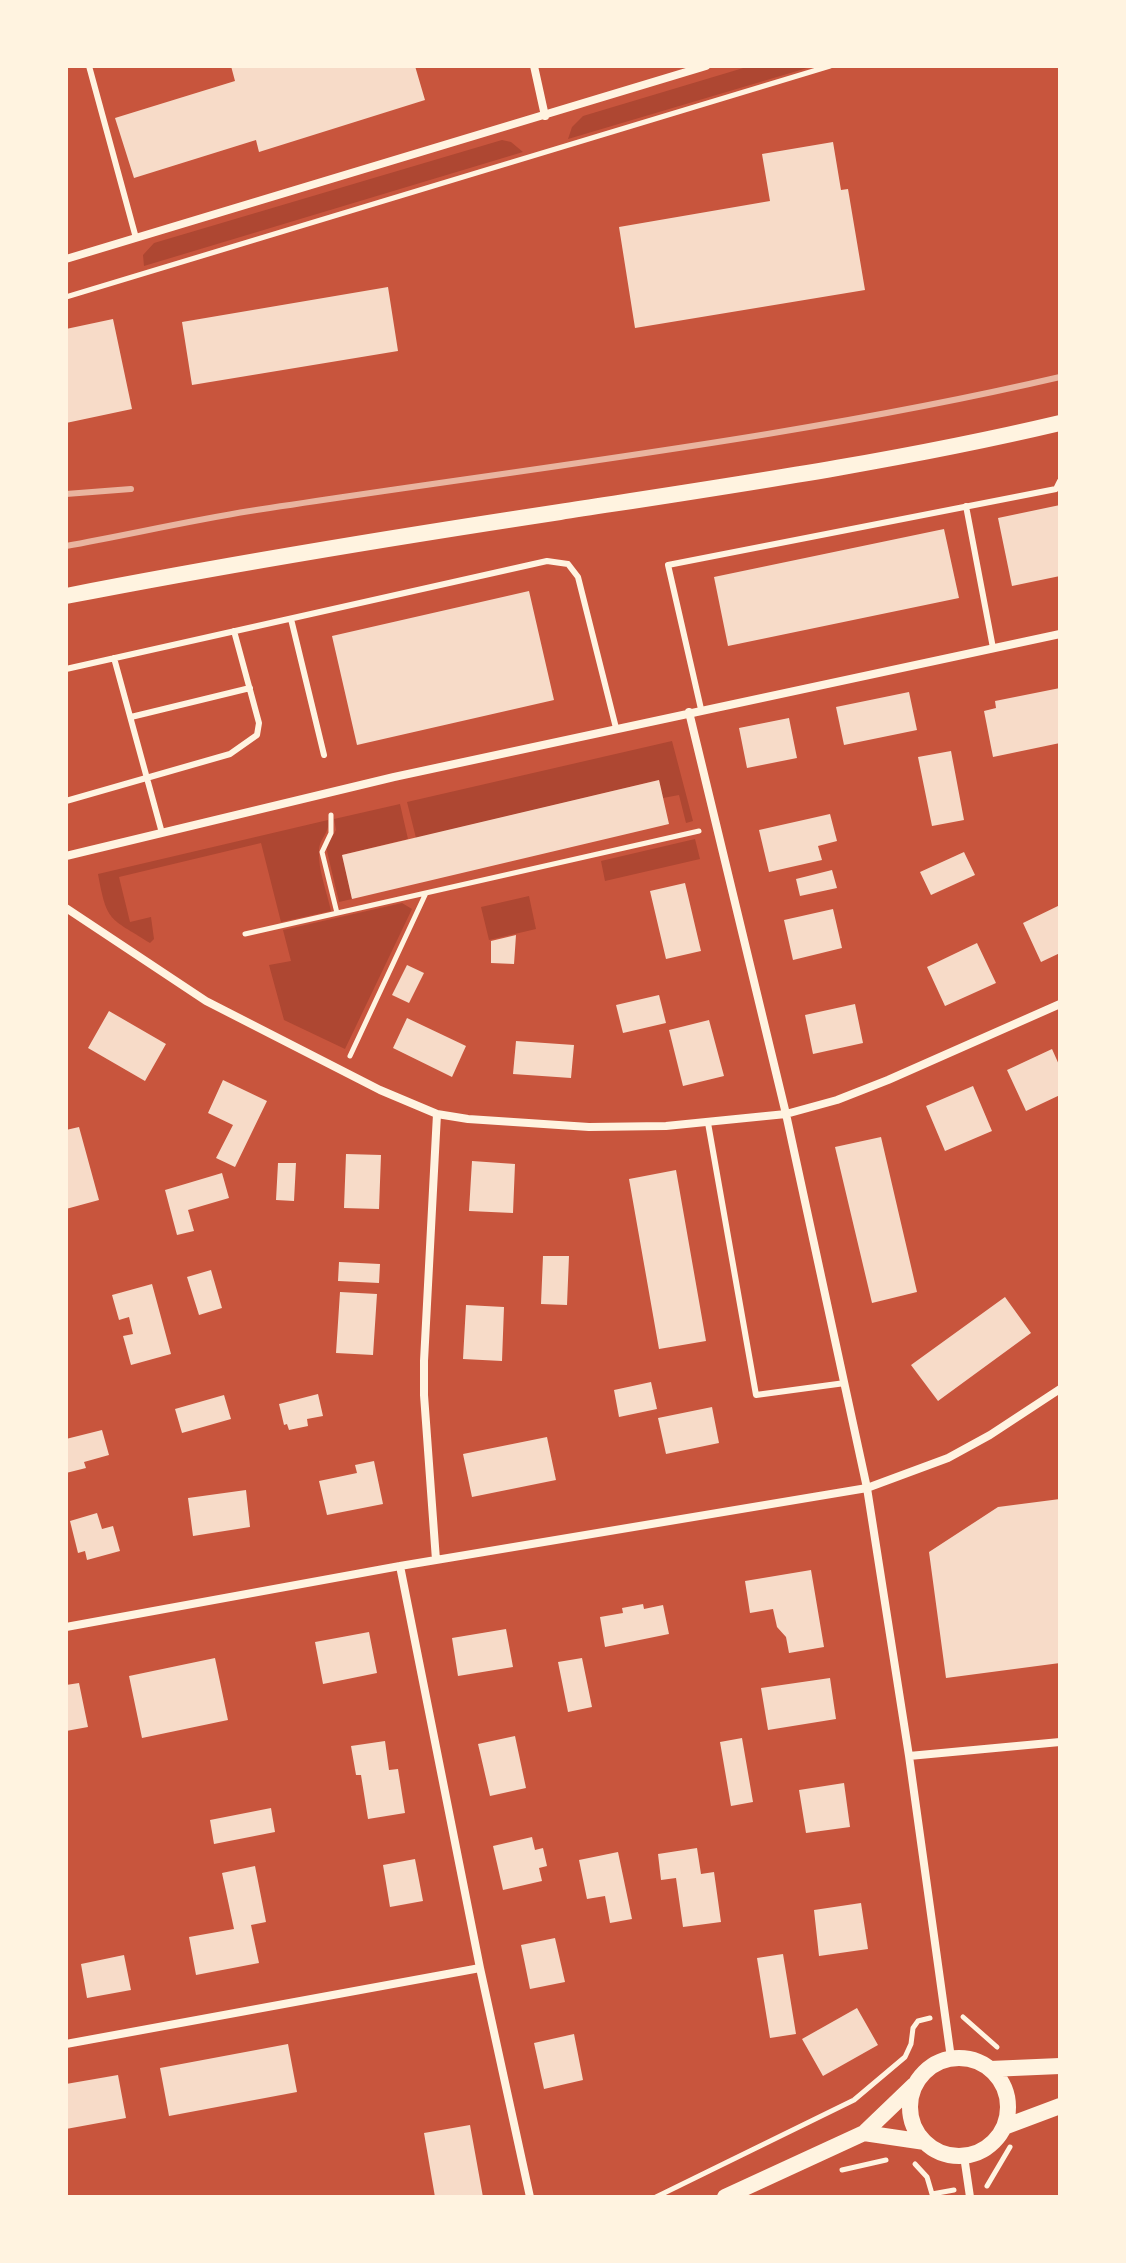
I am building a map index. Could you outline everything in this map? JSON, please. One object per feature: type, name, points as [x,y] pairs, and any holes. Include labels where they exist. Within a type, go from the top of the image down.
[{"type":"main road","points":[[66,596],[254,560],[817,472],[962,446],[1060,423]]},
{"type":"main road","points":[[725,2197],[864,2133],[926,2071],[951,2058],[978,2062],[990,2069],[1005,2089],[1008,2102],[1004,2127],[988,2147],[964,2156],[936,2151],[925,2142],[911,2120],[911,2094],[917,2082]]},
{"type":"main road","points":[[990,2069],[1060,2066]]},
{"type":"main road","points":[[1004,2127],[1060,2106]]},
{"type":"main road","points":[[864,2133],[925,2142]]},
{"type":"street","points":[[534,66],[545,116]]},
{"type":"street","points":[[66,259],[706,66]]},
{"type":"street","points":[[66,856],[394,777],[1060,634]]},
{"type":"street","points":[[689,712],[786,1114],[867,1488],[909,1756],[951,2058]]},
{"type":"street","points":[[66,908],[206,1001],[366,1083],[437,1114],[482,1120],[589,1127],[708,1123],[786,1114],[837,1100],[888,1080],[1060,1004]]},
{"type":"street","points":[[436,1560],[424,1361],[437,1114]]},
{"type":"street","points":[[66,1627],[400,1566],[867,1488],[948,1458],[990,1435],[1060,1389]]},
{"type":"street","points":[[400,1566],[480,1968],[530,2197]]},
{"type":"street","points":[[909,1756],[1060,1742]]},
{"type":"street","points":[[66,2044],[480,1968]]},
{"type":"street","points":[[964,2156],[970,2197]]},
{"type":"lane","points":[[89,66],[136,238]]},
{"type":"lane","points":[[701,709],[668,565],[1056,489],[1060,481]]},
{"type":"lane","points":[[966,506],[993,648]]},
{"type":"lane","points":[[66,669],[547,561],[568,564],[578,577],[616,728]]},
{"type":"lane","points":[[291,619],[324,755]]},
{"type":"lane","points":[[66,801],[230,754],[257,735],[259,723],[234,631]]},
{"type":"lane","points":[[114,658],[162,833]]},
{"type":"lane","points":[[131,717],[250,688]]},
{"type":"lane","points":[[708,1123],[756,1395],[845,1383]]},
{"type":"path","points":[[66,297],[830,66]]},
{"type":"path","points":[[331,815],[332,828],[322,852],[337,913]]},
{"type":"path","points":[[245,934],[699,831]]},
{"type":"path","points":[[349,1057],[426,893]]},
{"type":"path","points":[[656,2197],[854,2100],[905,2057],[918,2021],[959,2014],[1004,2052]]},
{"type":"shaded area","points":[[750,66],[814,66],[568,139],[572,127],[583,116]]},
{"type":"shaded area","points":[[502,140],[511,142],[523,152],[144,266],[143,255],[154,243]]},
{"type":"shaded area","points":[[672,741],[693,821],[686,823],[679,795],[663,798],[659,780],[416,838],[407,802]]},
{"type":"shaded area","points":[[400,804],[408,839],[342,855],[352,899],[339,902],[326,847],[336,830],[334,819]]},
{"type":"shaded area","points":[[328,820],[319,847],[319,858],[331,911],[281,922],[261,843],[119,877],[130,922],[151,917],[154,939],[150,943],[118,923],[104,902],[98,874]]},
{"type":"shaded area","points":[[695,839],[700,859],[605,881],[601,861]]},
{"type":"shaded area","points":[[529,896],[536,929],[489,940],[481,907]]},
{"type":"shaded area","points":[[402,903],[412,909],[345,1049],[284,1020],[269,965],[291,961],[283,930]]},
{"type":"building","points":[[231,66],[415,66],[425,100],[259,152],[256,140],[134,178],[115,118],[235,81]]},
{"type":"building","points":[[833,142],[841,190],[848,189],[865,290],[635,328],[619,227],[770,201],[762,154]]},
{"type":"building","points":[[388,287],[398,351],[192,385],[182,322]]},
{"type":"building","points":[[113,319],[132,409],[66,423],[66,329]]},
{"type":"building","points":[[1060,505],[1060,576],[1012,586],[998,518]]},
{"type":"building","points":[[944,529],[959,598],[728,646],[714,577]]},
{"type":"building","points":[[529,591],[554,700],[357,745],[332,636]]},
{"type":"building","points":[[1060,688],[1060,743],[993,757],[984,711],[996,708],[995,701]]},
{"type":"building","points":[[909,692],[917,730],[844,745],[836,707]]},
{"type":"building","points":[[789,718],[797,758],[747,768],[739,728]]},
{"type":"building","points":[[951,751],[964,820],[932,826],[918,757]]},
{"type":"building","points":[[659,780],[669,824],[352,899],[342,855]]},
{"type":"building","points":[[830,814],[837,841],[818,846],[822,860],[769,872],[759,830]]},
{"type":"building","points":[[964,852],[975,875],[931,895],[920,872]]},
{"type":"building","points":[[832,870],[837,888],[800,896],[796,879]]},
{"type":"building","points":[[685,883],[701,951],[666,959],[650,891]]},
{"type":"building","points":[[1060,905],[1060,953],[1041,962],[1023,923]]},
{"type":"building","points":[[833,909],[842,948],[793,960],[784,920]]},
{"type":"building","points":[[516,935],[514,964],[491,963],[491,941]]},
{"type":"building","points":[[977,943],[996,983],[945,1006],[927,967]]},
{"type":"building","points":[[407,965],[424,973],[409,1003],[392,995]]},
{"type":"building","points":[[659,995],[666,1023],[623,1033],[616,1005]]},
{"type":"building","points":[[855,1004],[863,1043],[813,1054],[805,1015]]},
{"type":"building","points":[[109,1011],[166,1044],[145,1081],[88,1048]]},
{"type":"building","points":[[407,1018],[466,1046],[452,1077],[393,1048]]},
{"type":"building","points":[[709,1020],[724,1076],[683,1086],[669,1030]]},
{"type":"building","points":[[516,1041],[574,1045],[571,1078],[513,1074]]},
{"type":"building","points":[[1052,1049],[1060,1067],[1060,1095],[1026,1111],[1007,1070]]},
{"type":"building","points":[[223,1080],[267,1101],[235,1167],[216,1158],[233,1125],[208,1113]]},
{"type":"building","points":[[973,1086],[992,1131],[945,1151],[926,1106]]},
{"type":"building","points":[[79,1127],[99,1200],[66,1209],[66,1130]]},
{"type":"building","points":[[881,1137],[917,1292],[872,1303],[835,1147]]},
{"type":"building","points":[[346,1154],[381,1155],[379,1209],[344,1208]]},
{"type":"building","points":[[472,1161],[515,1164],[513,1213],[469,1211]]},
{"type":"building","points":[[278,1163],[296,1163],[294,1201],[276,1200]]},
{"type":"building","points":[[676,1170],[706,1341],[659,1349],[629,1179]]},
{"type":"building","points":[[222,1173],[229,1198],[188,1210],[194,1231],[177,1235],[165,1190]]},
{"type":"building","points":[[543,1256],[569,1256],[567,1305],[541,1304]]},
{"type":"building","points":[[339,1262],[380,1264],[379,1283],[338,1281]]},
{"type":"building","points":[[211,1270],[222,1308],[199,1315],[187,1277]]},
{"type":"building","points":[[152,1284],[171,1354],[131,1365],[123,1336],[133,1334],[129,1317],[119,1320],[112,1295]]},
{"type":"building","points":[[340,1292],[377,1294],[373,1355],[336,1353]]},
{"type":"building","points":[[1005,1297],[1031,1333],[938,1401],[911,1365]]},
{"type":"building","points":[[466,1305],[504,1307],[502,1361],[463,1359]]},
{"type":"building","points":[[651,1382],[657,1409],[619,1417],[614,1390]]},
{"type":"building","points":[[318,1394],[323,1416],[307,1419],[308,1426],[289,1430],[287,1424],[284,1425],[279,1404]]},
{"type":"building","points":[[224,1395],[231,1419],[182,1433],[175,1409]]},
{"type":"building","points":[[712,1407],[719,1443],[666,1454],[658,1418]]},
{"type":"building","points":[[102,1430],[109,1455],[84,1462],[86,1468],[66,1473],[66,1439]]},
{"type":"building","points":[[547,1437],[556,1480],[472,1497],[463,1454]]},
{"type":"building","points":[[374,1461],[383,1504],[327,1515],[319,1481],[357,1473],[355,1465]]},
{"type":"building","points":[[246,1490],[250,1527],[193,1536],[188,1498]]},
{"type":"building","points":[[1060,1499],[1060,1663],[946,1678],[929,1552],[998,1507]]},
{"type":"building","points":[[97,1513],[102,1529],[113,1526],[120,1551],[87,1560],[85,1551],[78,1553],[70,1521]]},
{"type":"building","points":[[811,1570],[824,1647],[789,1653],[786,1637],[777,1627],[773,1609],[750,1613],[745,1581]]},
{"type":"building","points":[[643,1604],[644,1609],[663,1605],[669,1634],[605,1647],[600,1617],[623,1613],[622,1608]]},
{"type":"building","points":[[506,1629],[513,1667],[458,1676],[452,1638]]},
{"type":"building","points":[[369,1632],[377,1673],[323,1684],[315,1642]]},
{"type":"building","points":[[215,1658],[228,1720],[142,1738],[129,1676]]},
{"type":"building","points":[[582,1658],[592,1707],[568,1712],[558,1662]]},
{"type":"building","points":[[830,1678],[836,1719],[768,1730],[761,1688]]},
{"type":"building","points":[[79,1683],[88,1727],[66,1731],[66,1685]]},
{"type":"building","points":[[515,1736],[526,1788],[490,1796],[478,1744]]},
{"type":"building","points":[[742,1738],[753,1802],[731,1806],[720,1742]]},
{"type":"building","points":[[385,1741],[389,1770],[398,1769],[405,1813],[368,1819],[361,1775],[356,1775],[351,1746]]},
{"type":"building","points":[[844,1783],[850,1827],[806,1833],[799,1790]]},
{"type":"building","points":[[271,1808],[275,1832],[214,1844],[210,1820]]},
{"type":"building","points":[[532,1837],[535,1850],[543,1848],[547,1866],[539,1868],[542,1881],[503,1890],[493,1846]]},
{"type":"building","points":[[697,1848],[701,1874],[714,1872],[721,1922],[683,1927],[676,1878],[661,1880],[658,1854]]},
{"type":"building","points":[[618,1852],[632,1919],[610,1923],[605,1896],[587,1899],[579,1860]]},
{"type":"building","points":[[415,1859],[423,1901],[390,1907],[383,1865]]},
{"type":"building","points":[[255,1866],[266,1922],[251,1925],[259,1963],[196,1975],[189,1937],[234,1929],[222,1873]]},
{"type":"building","points":[[861,1903],[868,1949],[819,1956],[814,1910]]},
{"type":"building","points":[[555,1938],[565,1982],[530,1989],[521,1945]]},
{"type":"building","points":[[783,1954],[796,2034],[770,2038],[757,1958]]},
{"type":"building","points":[[124,1955],[131,1990],[87,1998],[81,1964]]},
{"type":"building","points":[[857,2008],[878,2045],[823,2076],[802,2039]]},
{"type":"building","points":[[574,2034],[583,2080],[544,2089],[534,2043]]},
{"type":"building","points":[[288,2044],[297,2092],[169,2116],[160,2068]]},
{"type":"building","points":[[118,2075],[126,2118],[66,2129],[66,2084]]},
{"type":"building","points":[[470,2125],[483,2197],[435,2197],[424,2133]]},
{"type":"railway","points":[[66,546],[250,511],[758,436],[960,399],[1060,377]]},
{"type":"railway","points":[[66,494],[131,489]]}]
